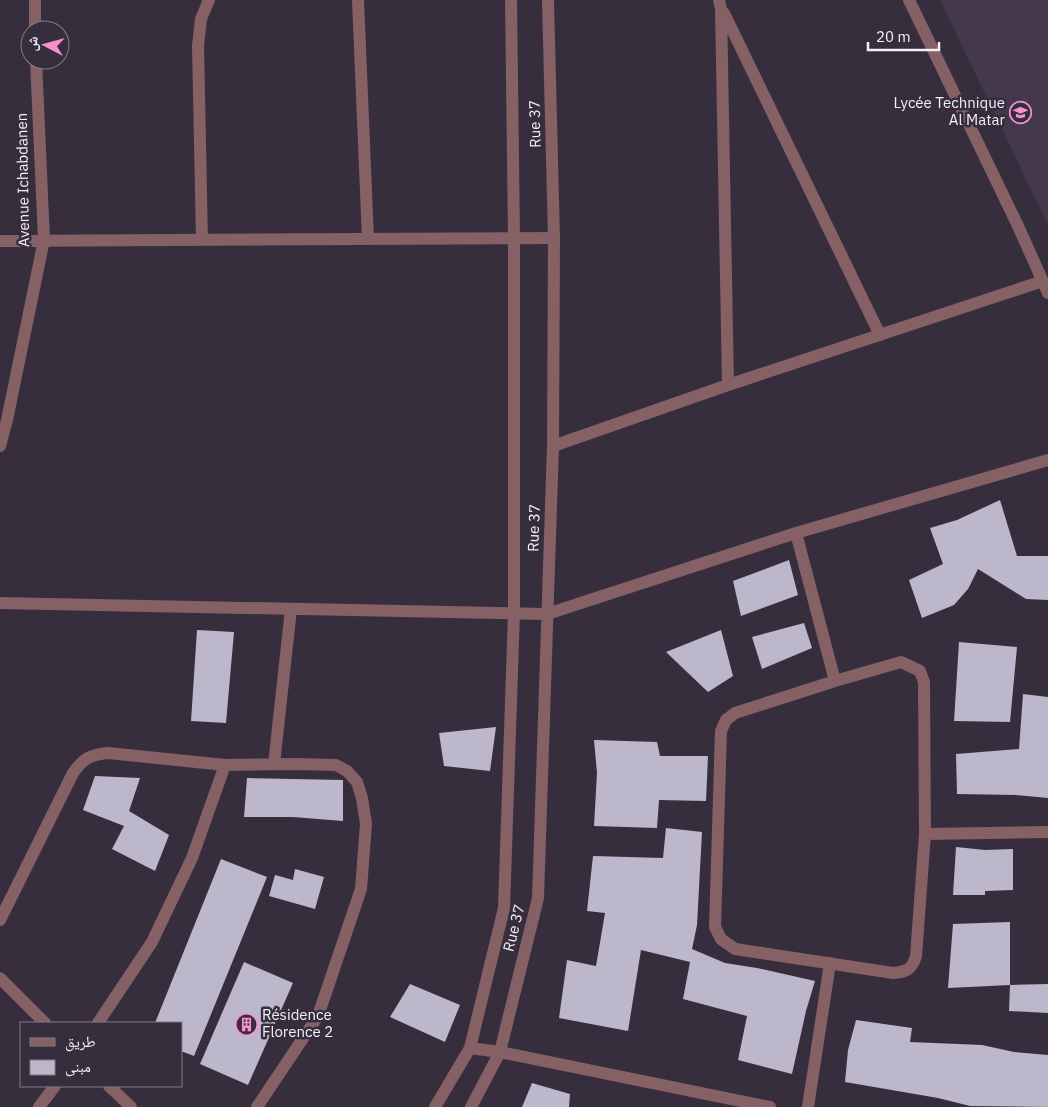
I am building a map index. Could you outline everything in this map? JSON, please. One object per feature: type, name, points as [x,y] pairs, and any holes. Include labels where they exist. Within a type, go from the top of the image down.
[{"type":"street","points":[[35,0],[35,20]]},
{"type":"street","points":[[202,240],[198,46],[201,18],[209,0]]},
{"type":"street","points":[[358,0],[368,239]]},
{"type":"street","name":"Rue 37","points":[[435,1107],[470,1048],[504,908],[514,613],[512,0]]},
{"type":"street","name":"Rue 37","points":[[471,1107],[500,1052],[538,898],[552,446],[554,238],[548,0]]},
{"type":"street","points":[[910,0],[1048,293]]},
{"type":"street","points":[[720,4],[880,335]]},
{"type":"street","points":[[720,4],[728,385]]},
{"type":"street","name":"Avenue Ichabdanen","points":[[0,446],[5,404],[44,240],[36,70]]},
{"type":"street","points":[[0,240],[554,238]]},
{"type":"street","points":[[552,446],[728,385],[1042,281]]},
{"type":"street","points":[[0,603],[547,614],[796,533],[1048,460]]},
{"type":"street","points":[[796,533],[835,681]]},
{"type":"street","points":[[274,764],[291,609]]},
{"type":"street","points":[[901,662],[920,671],[924,682],[926,834],[916,956],[913,967],[905,972],[893,973],[735,949],[720,939],[715,927],[721,731],[726,720],[735,713],[901,662]]},
{"type":"street","points":[[0,920],[72,773],[82,761],[93,754],[108,753],[225,765],[336,765],[348,771],[358,782],[366,824],[361,889],[318,1016],[257,1107]]},
{"type":"street","points":[[99,1022],[152,942],[192,858],[225,765]]},
{"type":"street","points":[[926,834],[1048,832]]},
{"type":"street","points":[[808,1107],[830,963]]},
{"type":"street","points":[[0,978],[44,1022]]},
{"type":"street","points":[[470,1048],[500,1052],[770,1107]]},
{"type":"street","points":[[40,1107],[54,1087]]},
{"type":"street","points":[[110,1087],[131,1107]]},
{"type":"shaded area","name":"Lycée Technique Al Matar","points":[[940,0],[1048,0],[1048,225]]},
{"type":"building","points":[[1000,500],[1017,556],[1048,556],[1048,600],[1026,599],[978,569],[968,589],[954,605],[922,618],[909,580],[943,564],[930,528],[957,520]]},
{"type":"building","points":[[789,560],[798,595],[741,616],[733,581]]},
{"type":"building","points":[[804,623],[812,648],[762,669],[752,637]]},
{"type":"building","points":[[197,630],[234,632],[226,723],[191,721]]},
{"type":"building","points":[[721,630],[733,676],[708,692],[666,652]]},
{"type":"building","points":[[959,642],[1017,647],[1010,722],[954,721]]},
{"type":"building","points":[[1023,694],[1048,697],[1048,798],[1015,795],[957,794],[956,754],[1019,749]]},
{"type":"building","points":[[496,727],[490,771],[444,766],[439,733]]},
{"type":"building","points":[[594,740],[657,742],[660,756],[708,756],[706,801],[659,800],[657,828],[594,826],[597,773]]},
{"type":"building","points":[[95,776],[140,778],[129,811],[169,835],[155,871],[112,849],[124,826],[83,810]]},
{"type":"building","points":[[247,778],[343,780],[343,821],[293,817],[244,817]]},
{"type":"building","points":[[666,828],[702,832],[697,925],[692,949],[725,963],[815,981],[806,1011],[792,1074],[738,1060],[747,1016],[683,999],[690,962],[641,950],[628,1031],[559,1018],[567,960],[596,966],[605,913],[587,911],[593,856],[663,858]]},
{"type":"building","points":[[956,847],[985,850],[1013,849],[1013,890],[985,891],[985,895],[953,895]]},
{"type":"building","points":[[221,859],[267,877],[194,1056],[182,1051],[182,1022],[155,1022]]},
{"type":"building","points":[[295,869],[324,877],[315,909],[269,896],[275,875],[293,880]]},
{"type":"building","points":[[1010,922],[1010,985],[948,988],[953,924]]},
{"type":"building","name":"Résidence Florence 2","points":[[244,962],[293,983],[248,1085],[200,1064]]},
{"type":"building","points":[[410,984],[460,1005],[445,1042],[390,1017]]},
{"type":"building","points":[[1048,984],[1048,1013],[1009,1011],[1010,985]]},
{"type":"building","points":[[856,1020],[912,1028],[910,1042],[982,1045],[1014,1052],[1048,1055],[1048,1107],[970,1106],[938,1098],[845,1082],[848,1050]]},
{"type":"building","points":[[532,1083],[570,1094],[569,1107],[522,1107]]},
{"type":"place","name":"Lycée Technique Al Matar","points":[[1021,112]]},
{"type":"place","name":"Résidence Florence 2","points":[[246,1024]]}]
